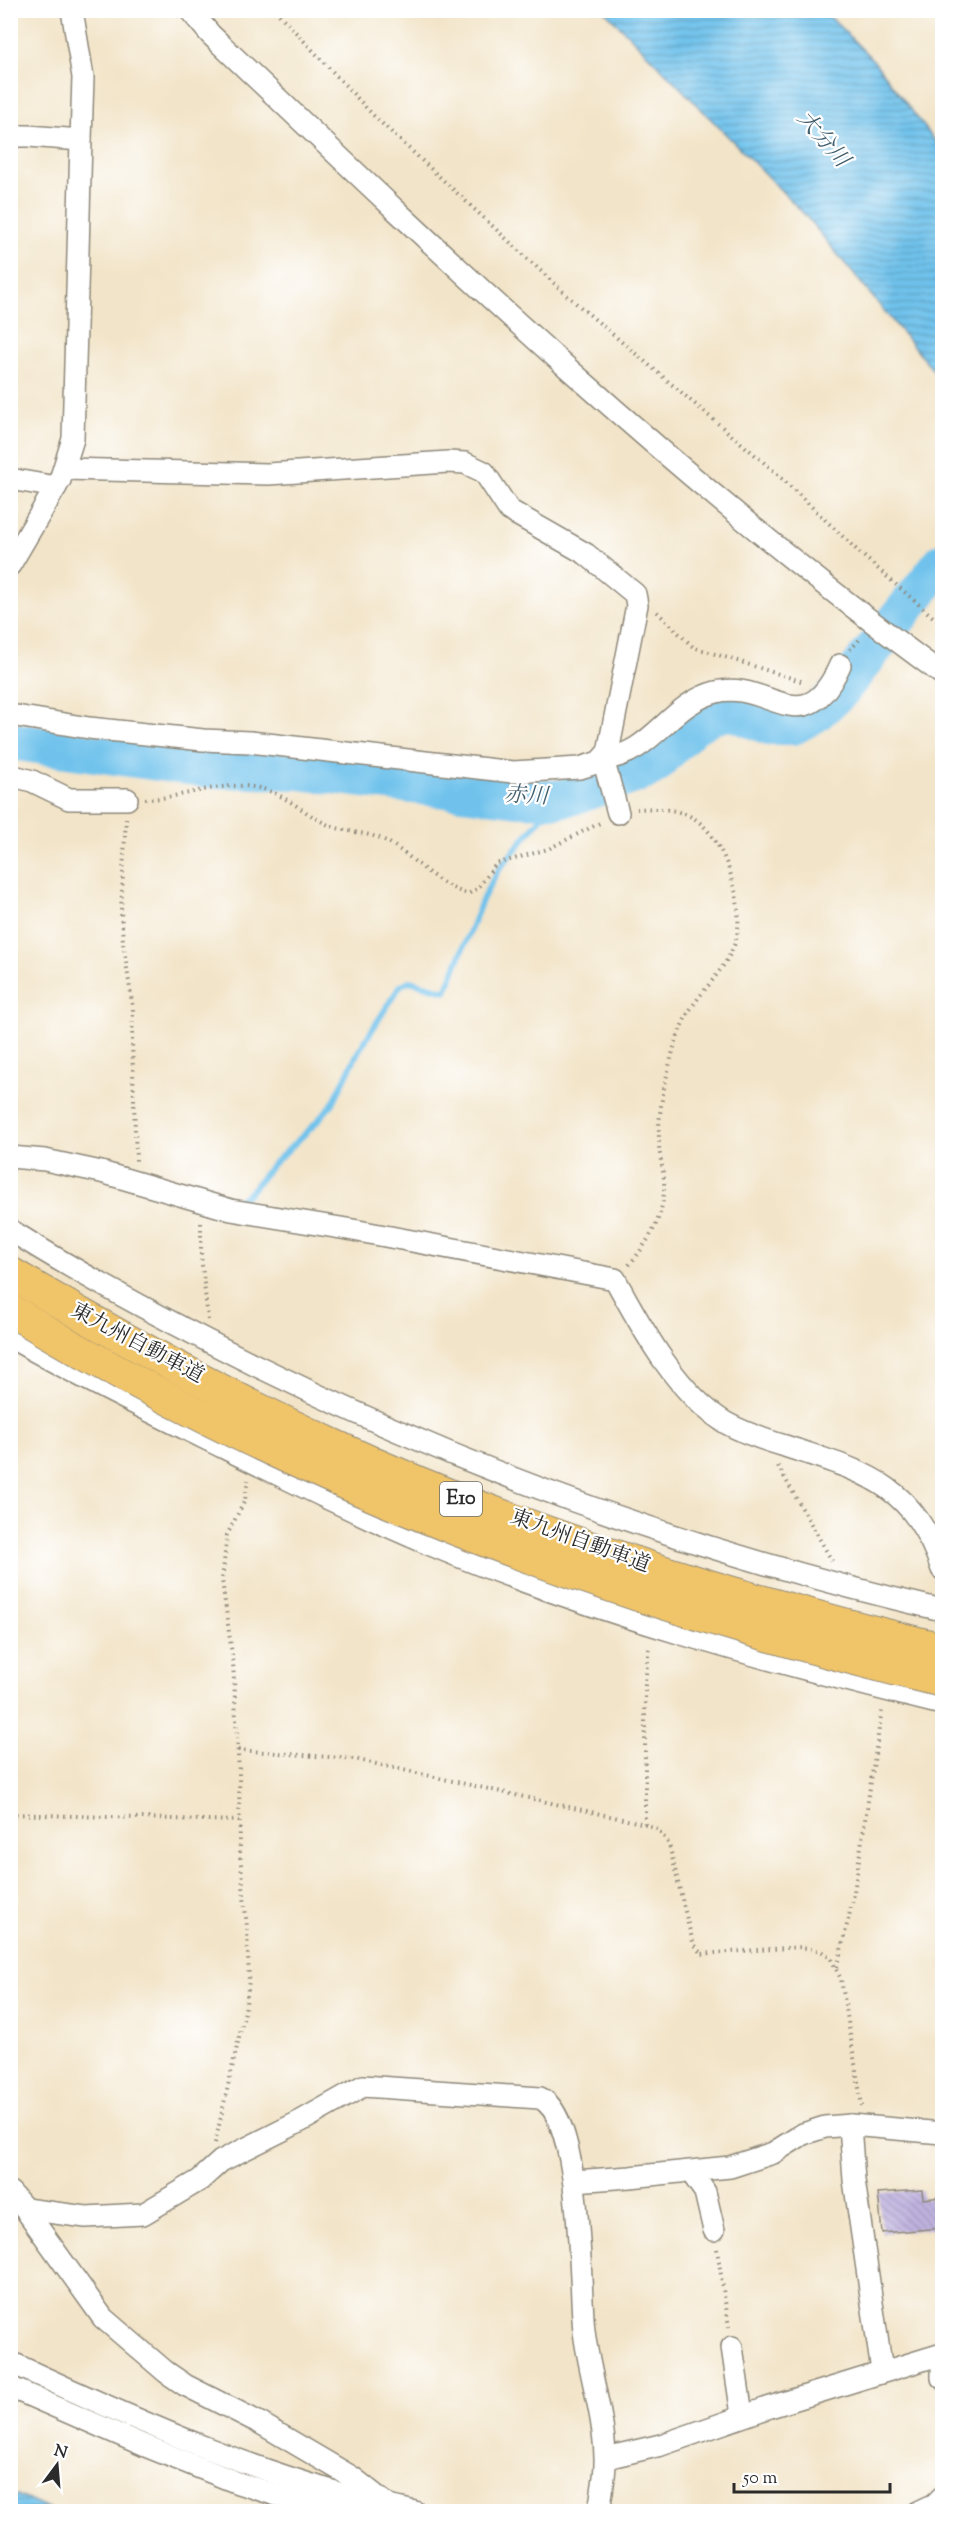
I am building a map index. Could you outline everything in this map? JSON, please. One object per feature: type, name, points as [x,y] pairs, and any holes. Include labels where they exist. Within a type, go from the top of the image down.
[{"type":"highway","name":"東九州自動車道","points":[[10,1273],[206,1382],[333,1445],[476,1505],[628,1560],[758,1601],[942,1649]]},
{"type":"highway","name":"東九州自動車道","points":[[10,1310],[184,1408],[353,1486],[487,1542],[618,1590],[749,1630],[942,1681]]},
{"type":"street","points":[[10,565],[61,478],[73,439],[83,77],[72,10]]},
{"type":"street","points":[[190,10],[210,34],[512,319],[700,483],[874,624],[942,674]]},
{"type":"street","points":[[10,136],[81,140]]},
{"type":"street","points":[[10,479],[268,474],[434,462],[465,463],[479,469],[488,476],[509,510],[586,554],[631,590],[637,599],[615,725],[608,752],[603,759]]},
{"type":"street","points":[[10,715],[89,728],[202,740],[250,742],[513,772],[542,772],[580,768],[603,759],[618,758],[632,752],[683,708],[708,694],[726,690],[736,691],[793,706],[817,699],[828,689],[840,665]]},
{"type":"street","points":[[603,759],[618,813]]},
{"type":"street","points":[[10,775],[32,781],[69,799],[127,799]]},
{"type":"street","points":[[10,1157],[45,1160],[82,1167],[231,1210],[353,1230],[615,1279],[651,1341],[688,1389],[725,1422],[762,1438],[858,1471],[883,1484],[916,1518],[932,1543],[942,1569]]},
{"type":"street","points":[[10,1230],[61,1262],[197,1336],[345,1409],[454,1456],[578,1505],[678,1538],[791,1572],[942,1610]]},
{"type":"street","points":[[10,1337],[96,1384],[252,1461],[431,1545],[545,1589],[653,1625],[942,1704]]},
{"type":"street","points":[[25,2209],[86,2217],[143,2214],[196,2183],[221,2161],[301,2121],[358,2088],[371,2085],[540,2098],[547,2101],[558,2119],[573,2181],[584,2334],[606,2458],[599,2511]]},
{"type":"street","points":[[573,2181],[691,2172],[741,2164],[772,2153],[808,2132],[825,2127],[857,2125],[942,2133]]},
{"type":"street","points":[[857,2125],[854,2180],[882,2371]]},
{"type":"street","points":[[691,2172],[705,2192],[714,2230]]},
{"type":"street","points":[[10,2192],[25,2209],[103,2318],[166,2372],[185,2385],[260,2423],[352,2476],[389,2506]]},
{"type":"street","points":[[732,2347],[741,2408]]},
{"type":"street","points":[[606,2458],[661,2445],[882,2371],[942,2354],[942,2378]]},
{"type":"street","points":[[10,2362],[120,2414],[212,2451],[298,2481],[415,2511]]},
{"type":"street","points":[[10,2387],[143,2445],[238,2483],[331,2511]]},
{"type":"street","points":[[918,2511],[934,2504],[942,2497]]},
{"type":"path","points":[[275,10],[374,116],[571,299],[774,471],[860,553],[942,625]]},
{"type":"path","points":[[631,590],[693,646],[828,689]]},
{"type":"path","points":[[134,1182],[136,1150],[133,1009],[123,942],[121,910],[127,799],[178,796],[219,787],[263,789],[282,797],[333,827],[370,835],[387,842],[420,868],[468,894],[477,889],[496,864],[548,849],[618,813],[656,808],[684,814],[696,820],[717,845],[733,882],[738,928],[731,951],[685,1018],[671,1056],[660,1111],[659,1146],[664,1193],[658,1222],[645,1245],[615,1279]]},
{"type":"path","points":[[762,1438],[836,1566]]},
{"type":"path","points":[[221,2161],[215,2147],[216,2133],[245,2011],[249,1981],[239,1821],[233,1662],[223,1569],[227,1535],[245,1500],[252,1461]]},
{"type":"path","points":[[645,1824],[645,1685],[653,1625]]},
{"type":"path","points":[[837,1968],[853,1899],[885,1690]]},
{"type":"path","points":[[238,1750],[354,1759],[645,1824],[658,1829],[669,1844],[687,1924],[693,1942],[701,1954],[806,1948],[826,1954],[837,1968],[842,1986],[857,2125]]},
{"type":"path","points":[[10,1815],[239,1821]]},
{"type":"path","points":[[714,2230],[732,2347]]},
{"type":"water","name":"大分川","points":[[605,11],[824,11],[873,60],[942,150],[942,381],[805,215]]},
{"type":"water","points":[[942,553],[942,590],[933,601],[916,589]]},
{"type":"water","points":[[11,2492],[52,2511],[11,2511]]},
{"type":"building","points":[[922,2190],[923,2199],[942,2197],[942,2228],[882,2233],[878,2193]]},
{"type":"waterway","name":"赤川","points":[[10,741],[207,769],[298,771],[518,798],[557,799],[577,795],[643,772],[655,765],[692,727],[714,714],[732,712],[769,726],[793,726],[815,714],[840,692],[942,562]]},
{"type":"waterway","points":[[229,1201],[239,1200],[250,1192],[272,1165],[314,1125],[333,1103],[358,1052],[400,986],[409,981],[446,991],[483,898],[499,869],[557,799]]}]
